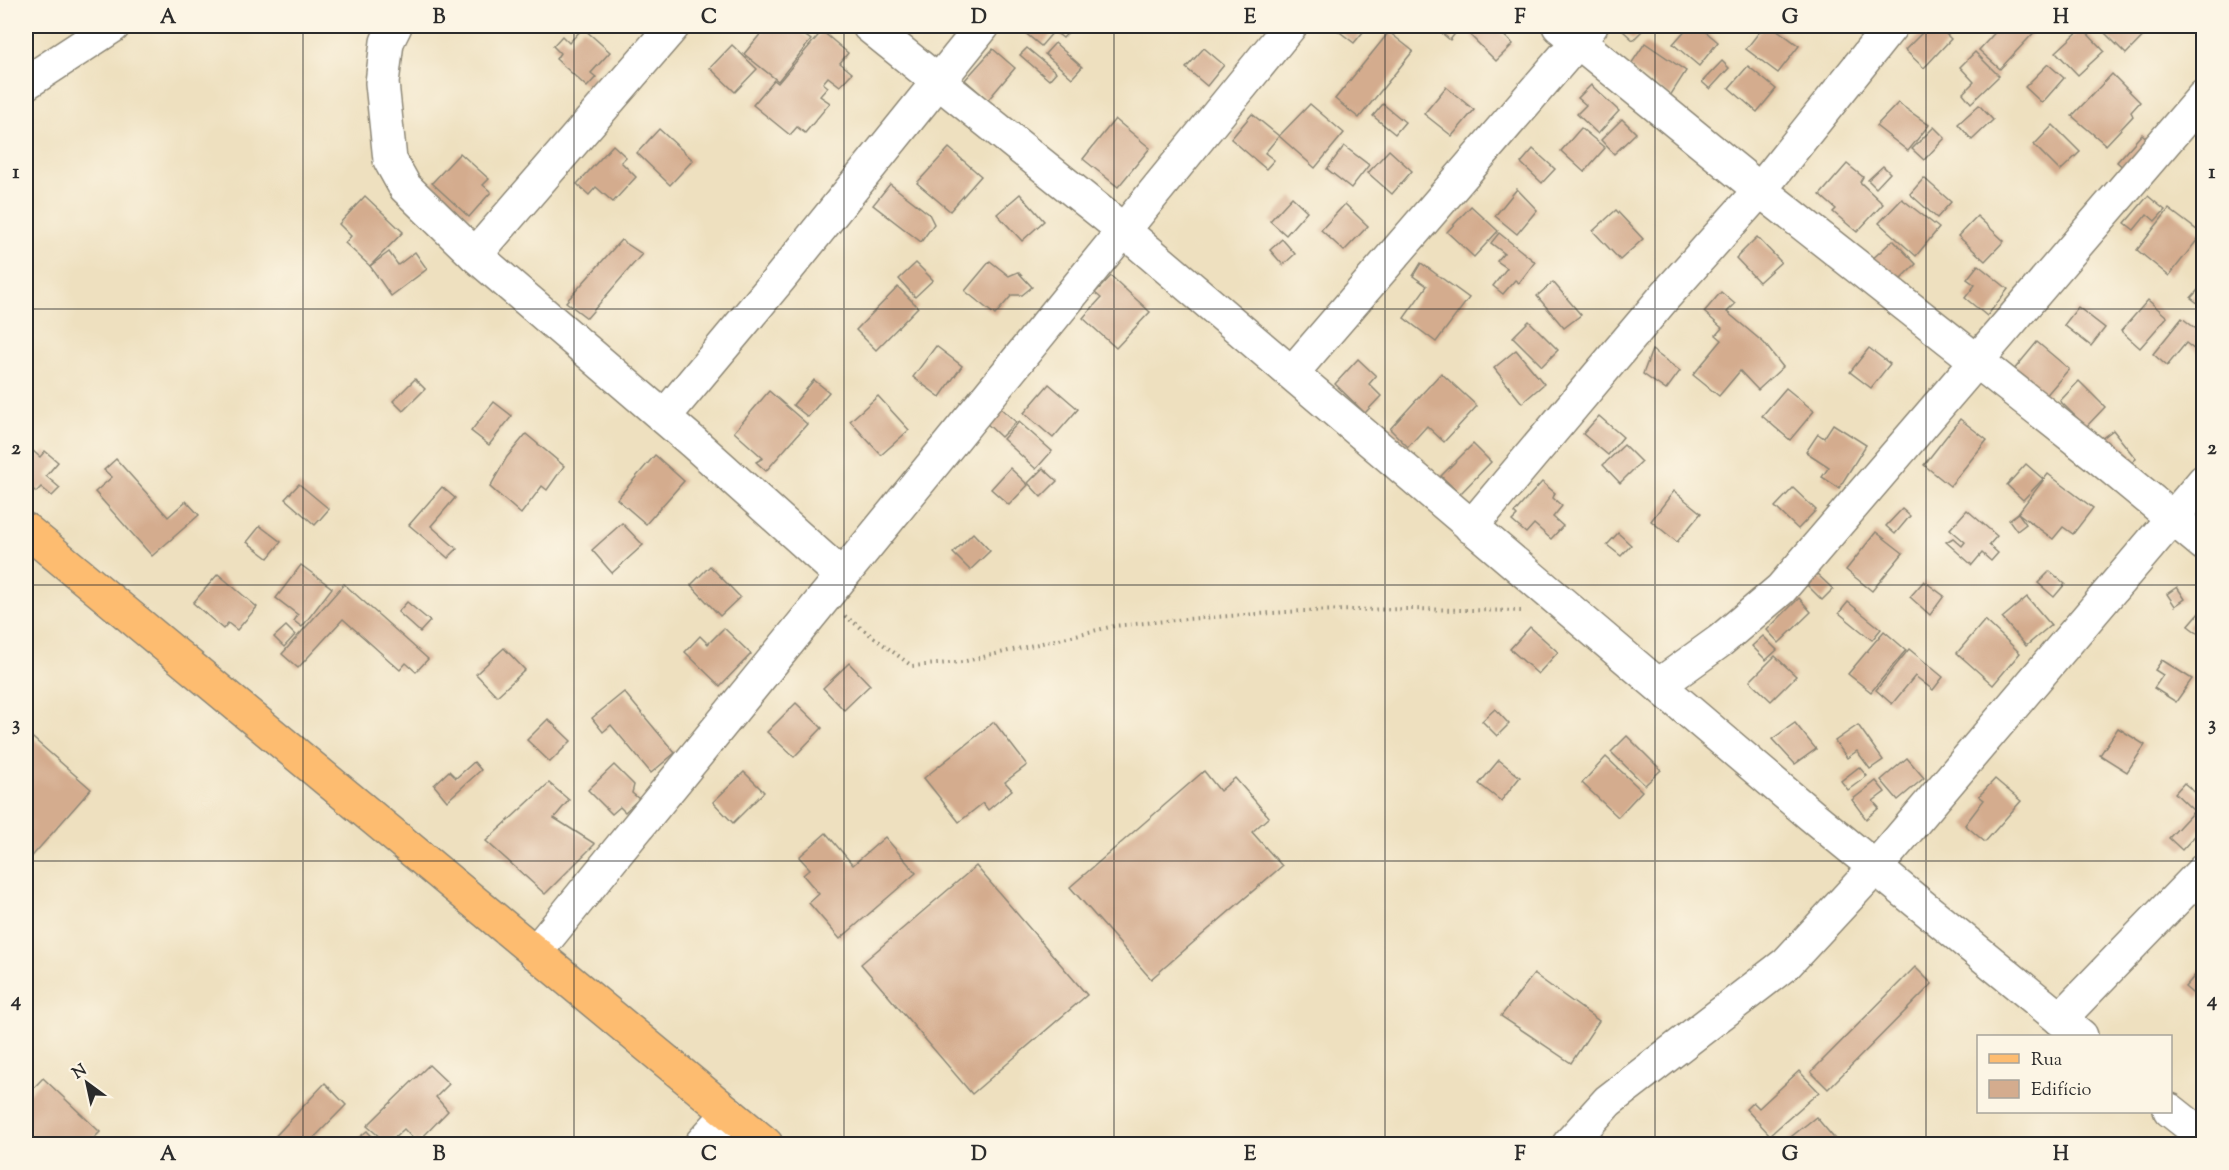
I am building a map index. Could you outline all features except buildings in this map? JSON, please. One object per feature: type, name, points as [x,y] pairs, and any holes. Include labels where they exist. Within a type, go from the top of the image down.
[{"type":"main road","points":[[26,530],[766,1144]]},
{"type":"street","points":[[26,83],[113,26]]},
{"type":"street","points":[[395,26],[387,42],[382,83],[390,160],[405,187],[475,255],[664,417],[832,588]]},
{"type":"street","points":[[475,255],[672,26]]},
{"type":"street","points":[[869,26],[1123,230],[1875,868],[2071,1028],[2204,870]]},
{"type":"street","points":[[664,417],[780,278],[982,26]]},
{"type":"street","points":[[535,953],[1290,26]]},
{"type":"street","points":[[1471,527],[1666,295],[1760,190],[1891,26]]},
{"type":"street","points":[[1292,373],[1576,31],[1760,190],[2204,544]]},
{"type":"street","points":[[1659,685],[1720,641],[1780,589],[2204,96]]},
{"type":"street","points":[[1569,1144],[1608,1101],[1787,963],[1875,868],[2204,481]]},
{"type":"street","points":[[2172,1112],[2204,1137]]},
{"type":"street","points":[[701,1144],[729,1113]]},
{"type":"path","points":[[832,588],[912,666],[962,662],[1114,626],[1186,619],[1302,611],[1409,609],[1571,611]]}]
